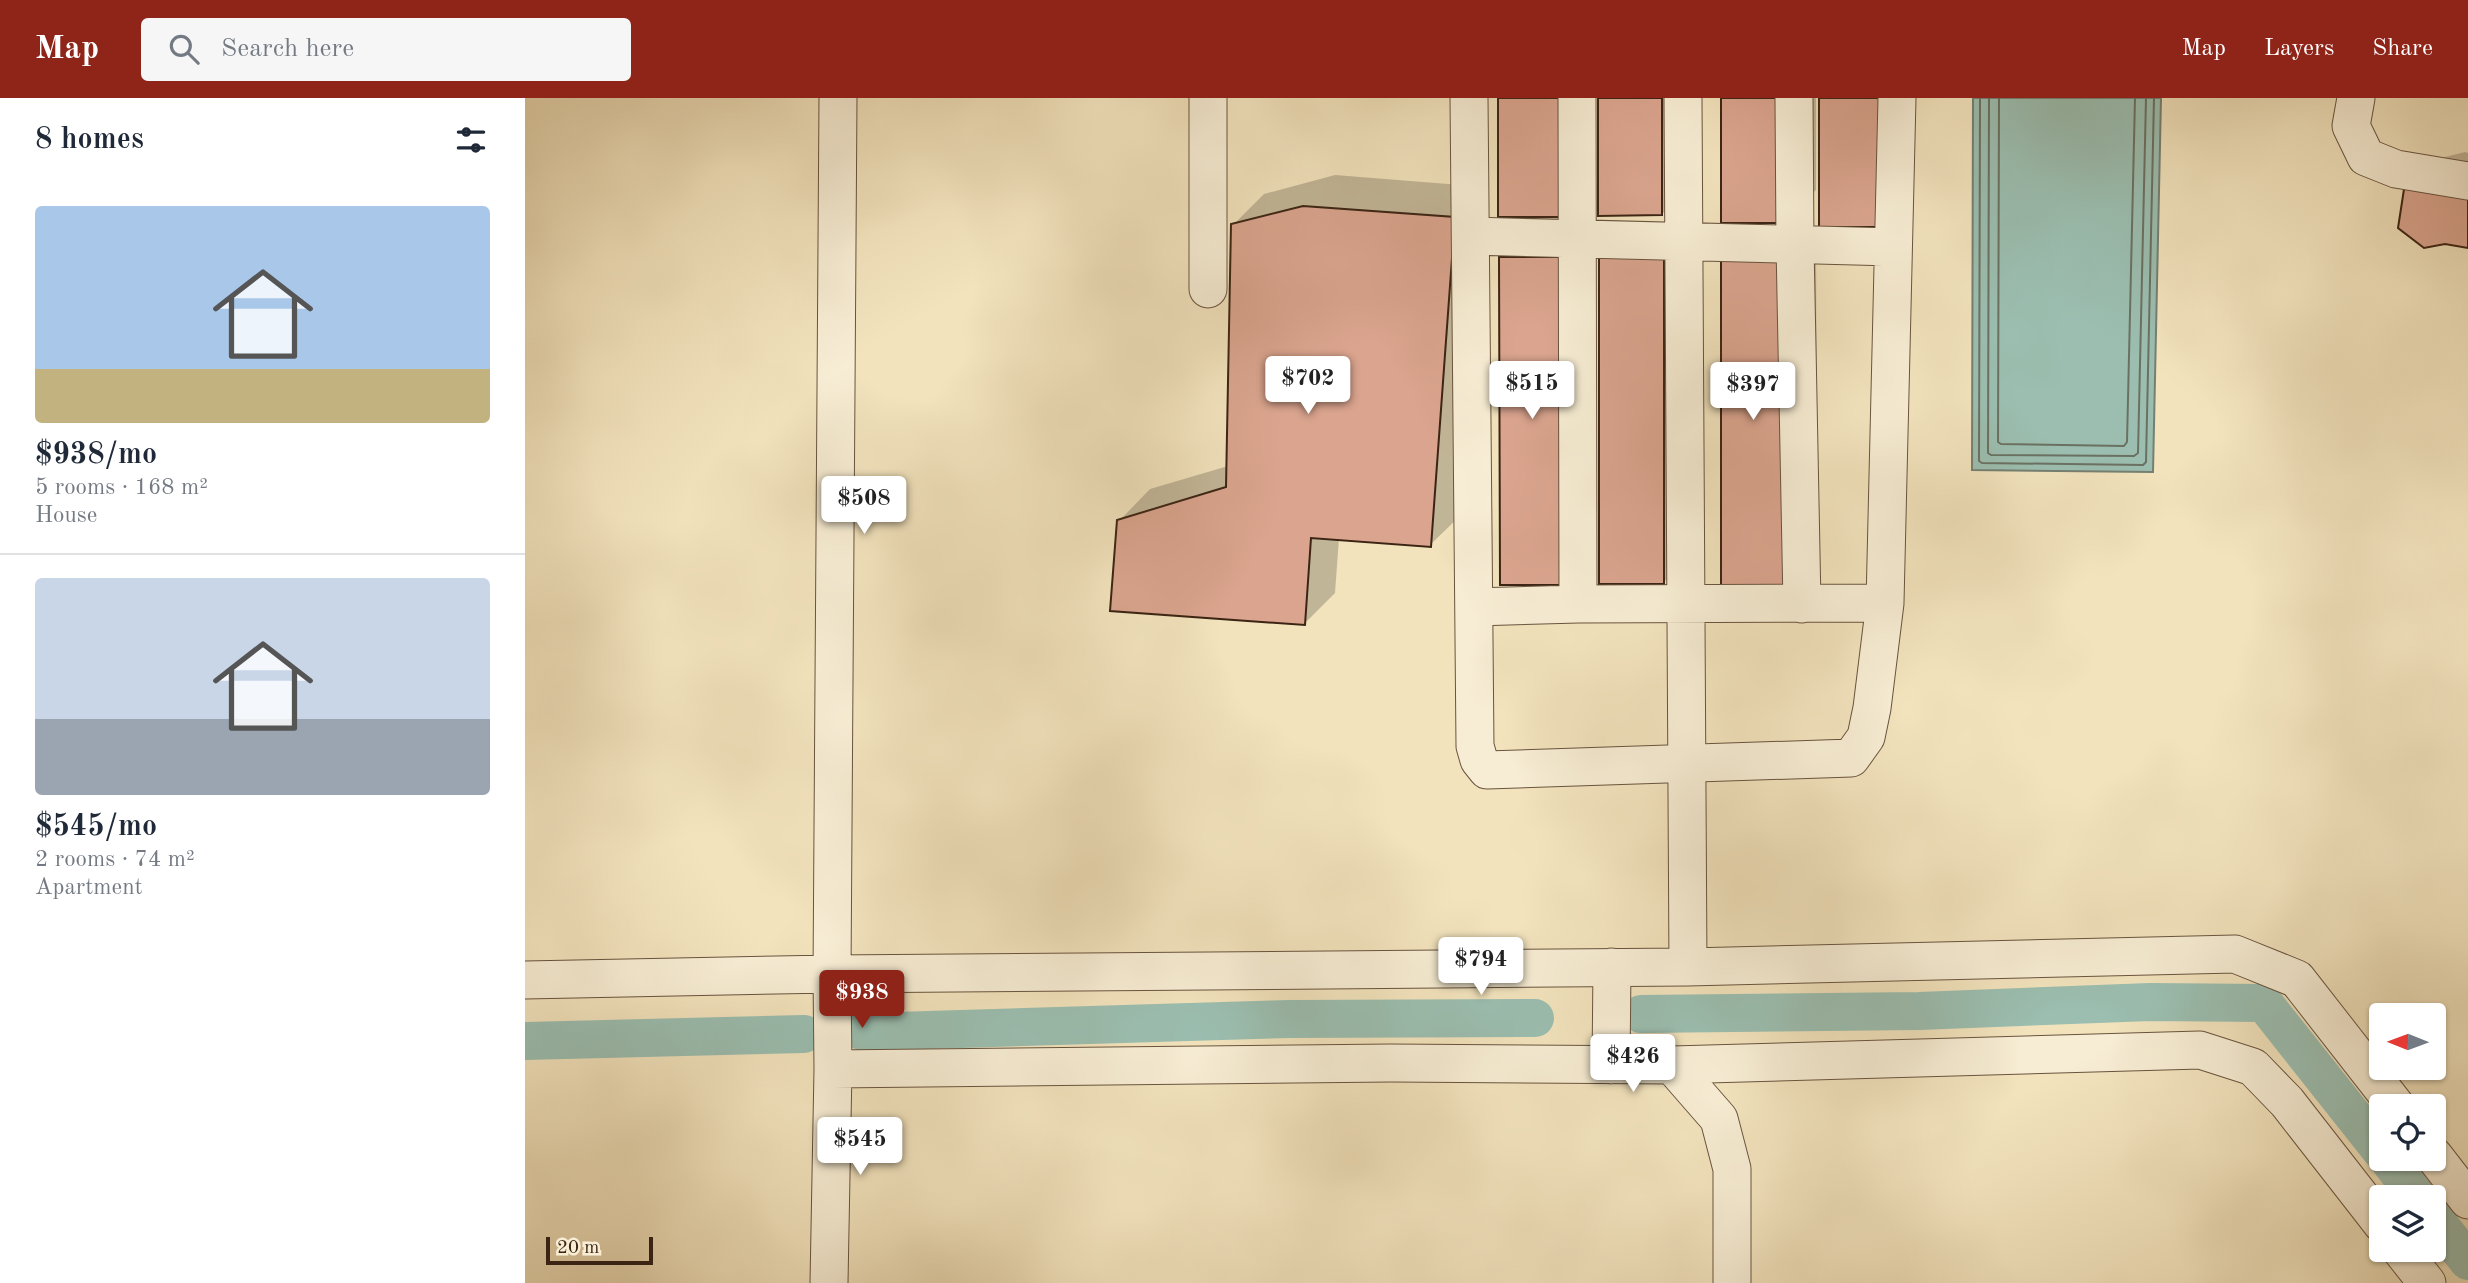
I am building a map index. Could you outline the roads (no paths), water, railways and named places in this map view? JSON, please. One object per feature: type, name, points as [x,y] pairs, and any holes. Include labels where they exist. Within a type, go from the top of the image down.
[{"type":"street","points":[[829,1283],[834,1069],[832,974],[838,98]]},
{"type":"street","points":[[1208,98],[1208,289]]},
{"type":"street","points":[[1469,98],[1475,746],[1479,760],[1487,770],[1851,758],[1866,737],[1885,603],[1897,98]]},
{"type":"street","points":[[1577,98],[1578,604]]},
{"type":"street","points":[[1683,98],[1688,967]]},
{"type":"street","points":[[1794,98],[1802,604]]},
{"type":"street","points":[[2356,98],[2351,126],[2366,157],[2396,169],[2468,181]]},
{"type":"street","points":[[1471,236],[1893,247]]},
{"type":"street","points":[[1474,607],[1885,603]]},
{"type":"street","points":[[525,979],[1688,967],[2235,954],[2297,979],[2387,1094]]},
{"type":"street","points":[[1611,1065],[1612,967]]},
{"type":"street","points":[[834,1069],[1391,1063],[1672,1065],[2200,1050],[2253,1067],[2287,1102],[2369,1207]]},
{"type":"street","points":[[1672,1065],[1719,1119],[1731,1169],[1732,1283]]},
{"type":"street","points":[[2446,1171],[2468,1200]]},
{"type":"street","points":[[2410,1262],[2427,1283]]},
{"type":"water","points":[[1973,98],[2161,98],[2153,472],[1972,470]]},
{"type":"waterway","points":[[1641,1014],[1919,1011],[2150,1002],[2264,1003],[2369,1136]]},
{"type":"waterway","points":[[863,1032],[1290,1019],[1535,1018]]},
{"type":"waterway","points":[[525,1041],[804,1034]]},
{"type":"waterway","points":[[2397,1171],[2408,1185]]},
{"type":"waterway","points":[[2446,1233],[2468,1261]]}]
